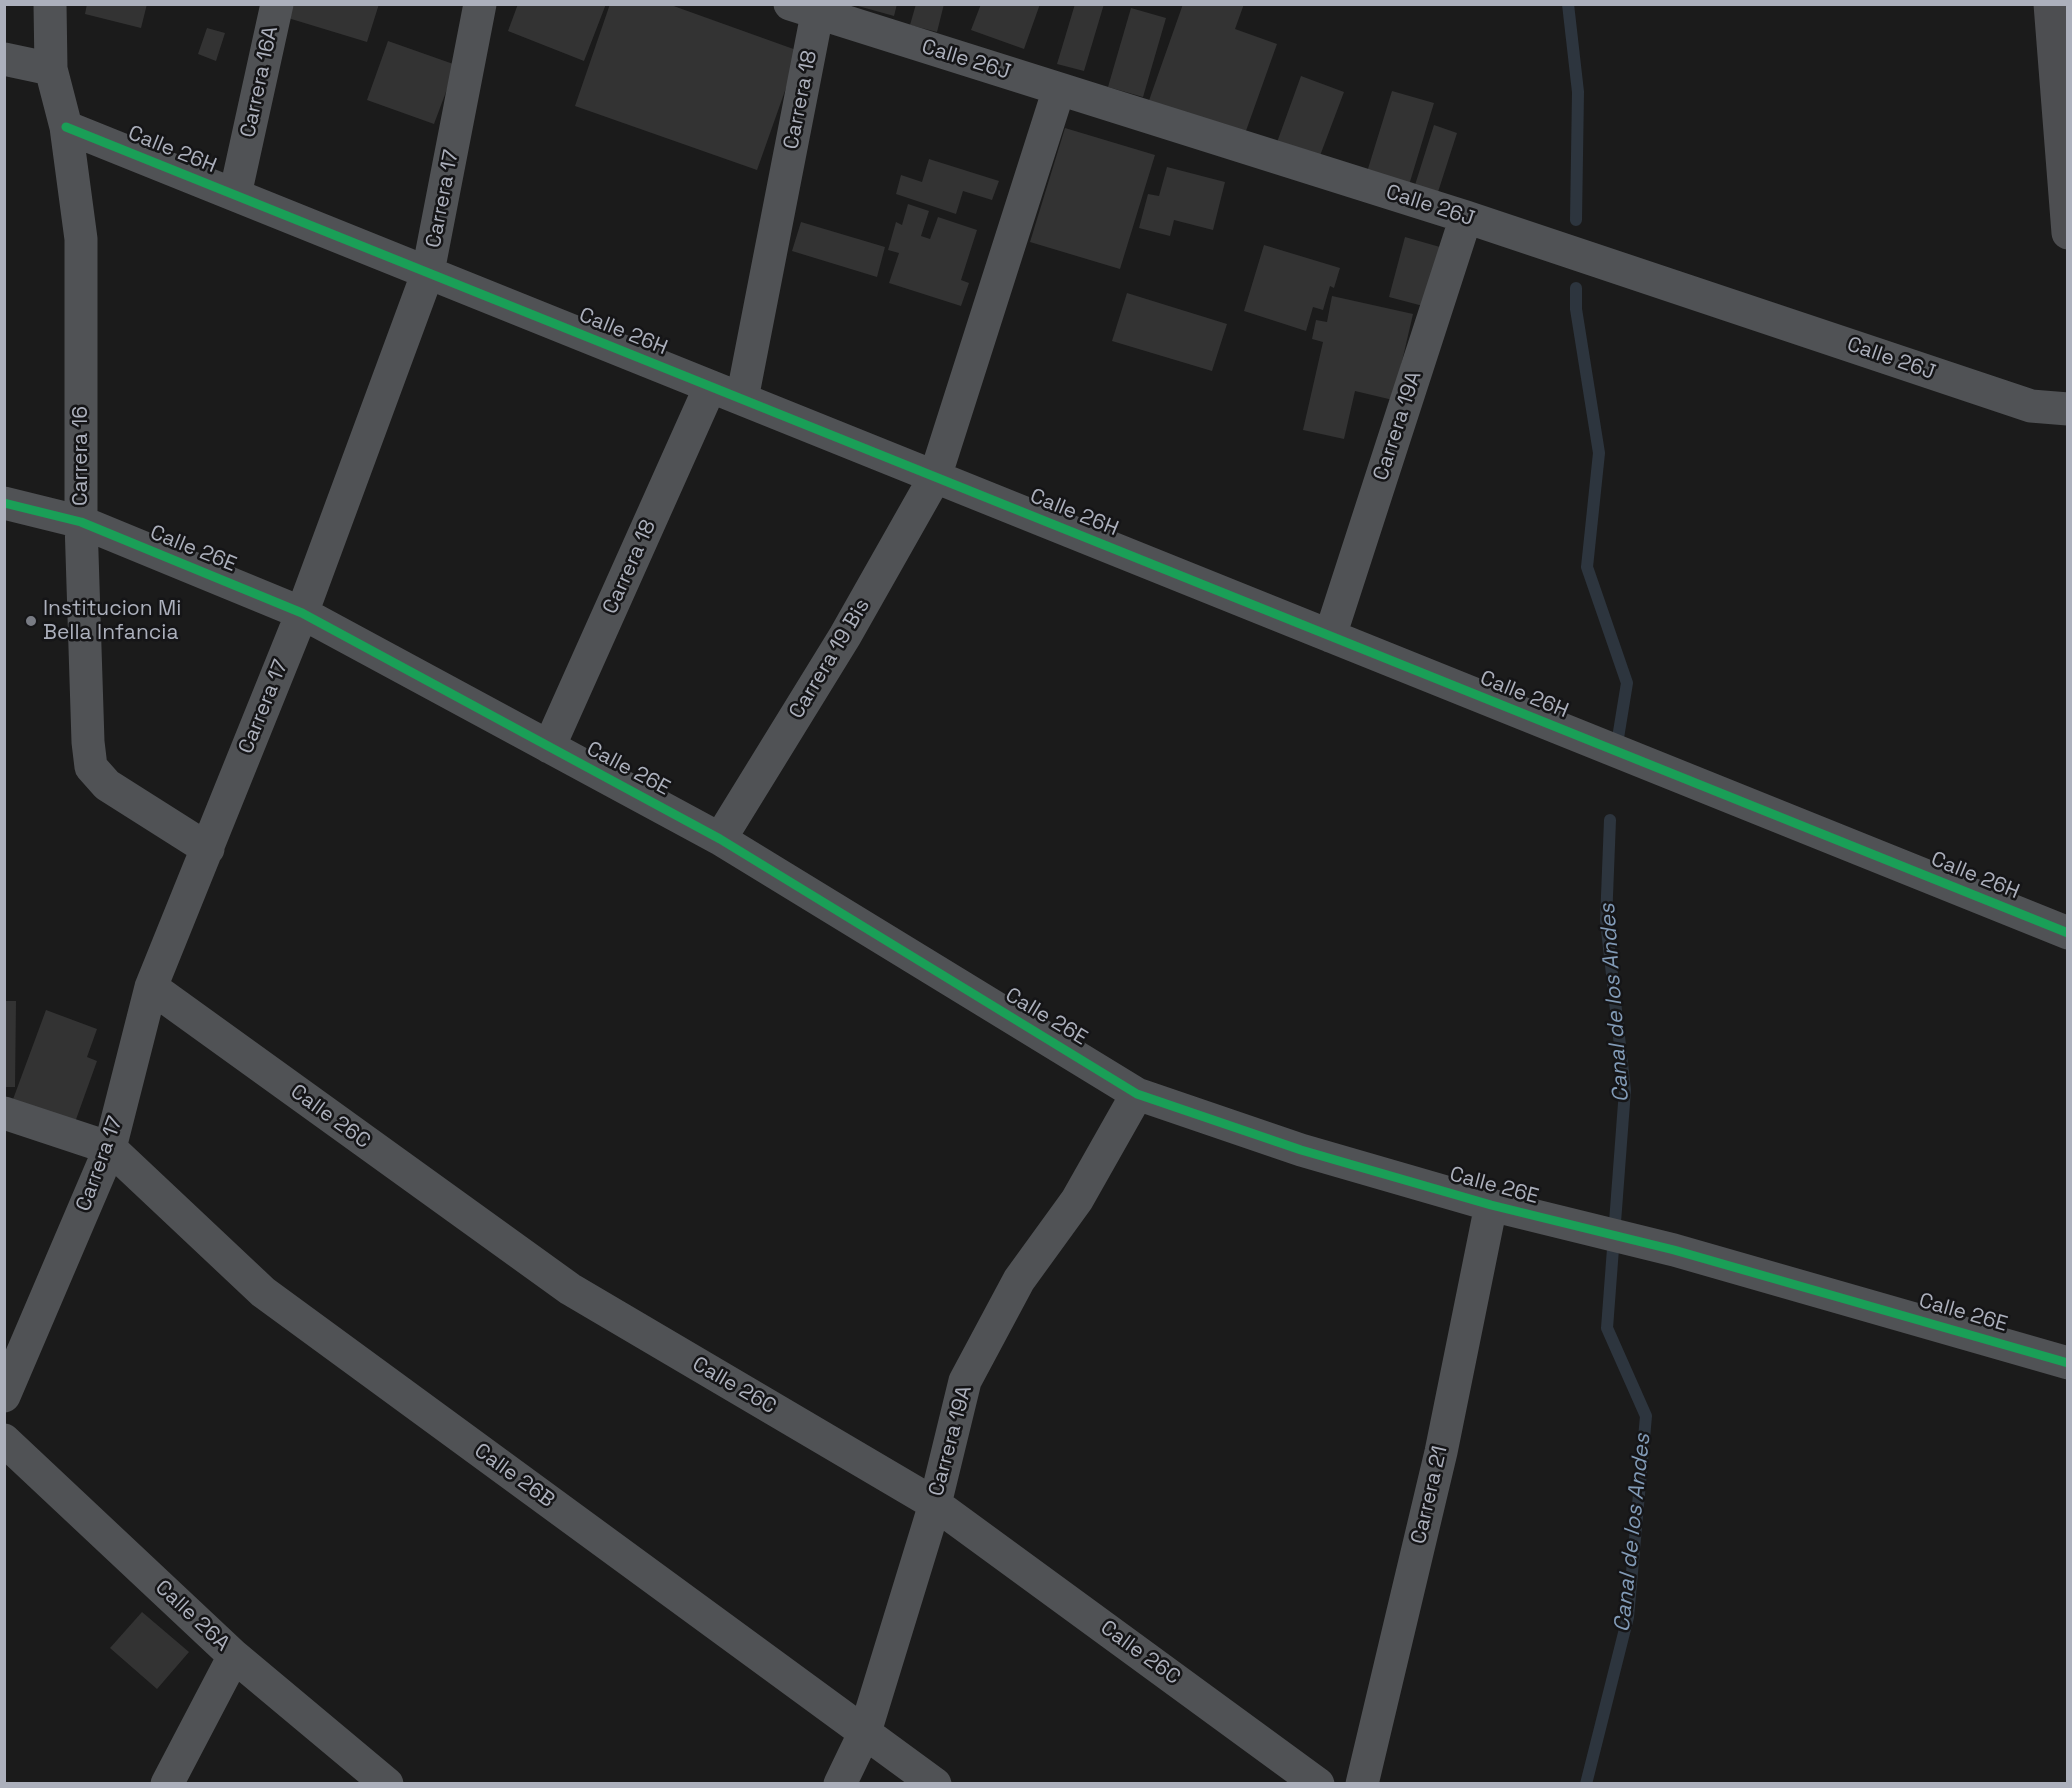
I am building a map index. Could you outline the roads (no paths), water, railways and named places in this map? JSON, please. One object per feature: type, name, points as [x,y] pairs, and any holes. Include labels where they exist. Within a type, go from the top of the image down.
[{"type":"main road","points":[[2050,4],[2065,154],[2067,233]]},
{"type":"street","name":"Carrera 16","points":[[50,4],[51,69],[66,127],[81,239],[81,522],[88,742],[92,767],[107,785],[208,849]]},
{"type":"street","name":"Carrera 16A","points":[[235,195],[277,4]]},
{"type":"street","name":"Carrera 17","points":[[4,1396],[110,1148],[151,987],[302,613],[428,272],[480,4]]},
{"type":"street","name":"Calle 26J","points":[[809,7],[1059,89],[1466,217],[2031,406],[2067,409]]},
{"type":"street","name":"Carrera 18","points":[[742,399],[809,7]]},
{"type":"street","points":[[4,59],[51,69]]},
{"type":"street","name":"Carrera 19 Bis","points":[[720,840],[845,636],[935,477],[1059,89]]},
{"type":"street","name":"Calle 26H","points":[[66,127],[2067,933]]},
{"type":"street","name":"Carrera 19A","points":[[1330,636],[1466,217]]},
{"type":"street","name":"Carrera 18","points":[[549,747],[710,387]]},
{"type":"street","name":"Calle 26E","points":[[4,503],[81,522],[302,613],[720,840],[1137,1094],[1301,1150],[1491,1205],[1674,1250],[2067,1363]]},
{"type":"street","name":"Calle 26C","points":[[151,987],[570,1289],[935,1504],[1318,1784]]},
{"type":"street","name":"Carrera 19A","points":[[840,1784],[865,1732],[935,1504],[965,1381],[1019,1280],[1077,1200],[1137,1094]]},
{"type":"street","points":[[4,1113],[110,1148]]},
{"type":"street","name":"Calle 26B","points":[[110,1148],[262,1292],[935,1784]]},
{"type":"street","name":"Carrera 21","points":[[1362,1784],[1441,1452],[1491,1205]]},
{"type":"street","name":"Calle 26A","points":[[4,1440],[234,1656],[387,1784]]},
{"type":"street","points":[[166,1784],[234,1656]]},
{"type":"waterway","name":"Canal de los Andes","points":[[1568,4],[1578,92],[1576,220]]},
{"type":"waterway","name":"Canal de los Andes","points":[[1576,288],[1576,309],[1599,453],[1587,567],[1627,683],[1616,750]]},
{"type":"waterway","name":"Canal de los Andes","points":[[1586,1784],[1628,1617],[1646,1416],[1607,1328],[1625,1090],[1606,921],[1610,820]]},
{"type":"place","name":"Institucion Mi Bella Infancia","points":[[31,621]]}]
